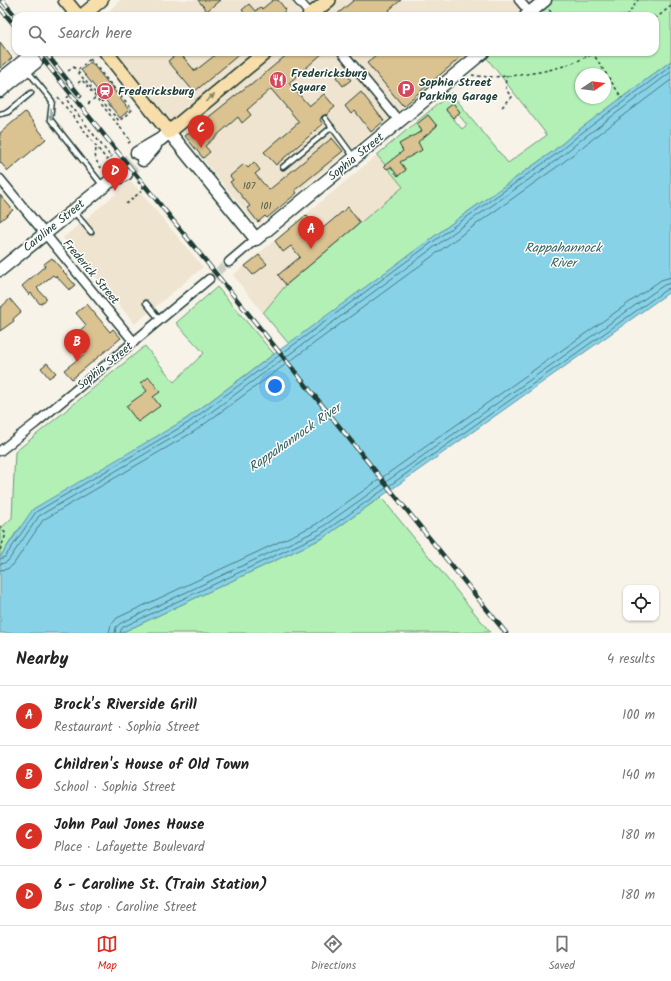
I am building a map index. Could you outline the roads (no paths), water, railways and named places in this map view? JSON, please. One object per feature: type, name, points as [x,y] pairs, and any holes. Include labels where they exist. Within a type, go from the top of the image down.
[{"type":"main road","points":[[65,0],[75,12]]},
{"type":"main road","points":[[87,12],[101,0]]},
{"type":"main road","points":[[315,12],[328,0]]},
{"type":"main road","points":[[534,12],[547,5]]},
{"type":"main road","points":[[109,56],[165,135],[256,239]]},
{"type":"main road","points":[[140,157],[261,56]]},
{"type":"main road","name":"Sophia Street","points":[[256,239],[478,56]]},
{"type":"main road","points":[[0,80],[34,58],[27,70],[0,91]]},
{"type":"main road","name":"Caroline Street","points":[[0,270],[106,184],[125,171]]},
{"type":"street","points":[[298,0],[308,12]]},
{"type":"street","points":[[519,0],[526,12]]},
{"type":"street","points":[[345,56],[399,122]]},
{"type":"street","name":"Frederick Street","points":[[0,179],[134,342]]},
{"type":"street","name":"Sophia Street","points":[[229,262],[256,239]]},
{"type":"street","name":"Sophia Street","points":[[0,452],[209,279]]},
{"type":"lane","points":[[27,70],[52,101],[50,119],[106,184]]},
{"type":"lane","points":[[0,114],[8,112],[31,93]]},
{"type":"lane","points":[[325,118],[354,158]]},
{"type":"lane","points":[[283,167],[332,127]]},
{"type":"lane","points":[[73,211],[91,232]]},
{"type":"lane","points":[[146,303],[160,320]]},
{"type":"water","name":"Rappahannock River","points":[[671,61],[671,291],[323,538],[121,633],[0,633],[0,557],[33,509],[186,419],[455,221],[552,152],[576,132]]},
{"type":"tunnel","points":[[36,62],[43,56]]},
{"type":"tunnel","points":[[120,167],[137,153]]},
{"type":"tunnel","points":[[126,174],[143,160]]},
{"type":"tunnel","points":[[209,279],[229,262]]},
{"type":"railway","points":[[2,0],[12,12]]},
{"type":"railway","points":[[0,8],[12,22]]},
{"type":"railway","points":[[40,56],[506,633]]},
{"type":"railway","points":[[48,56],[80,96]]},
{"type":"place","name":"Fredericksburg Square","points":[[278,80]]},
{"type":"place","name":"Sophia Street Parking Garage","points":[[406,89]]},
{"type":"place","name":"Fredericksburg","points":[[105,91]]},
{"type":"place","name":"John Paul Jones House","points":[[201,148]]},
{"type":"place","name":"6 - Caroline St. (Train Station)","points":[[115,191]]},
{"type":"place","name":"Brock's Riverside Grill","points":[[311,249]]},
{"type":"place","name":"Children's House of Old Town","points":[[77,362]]}]
